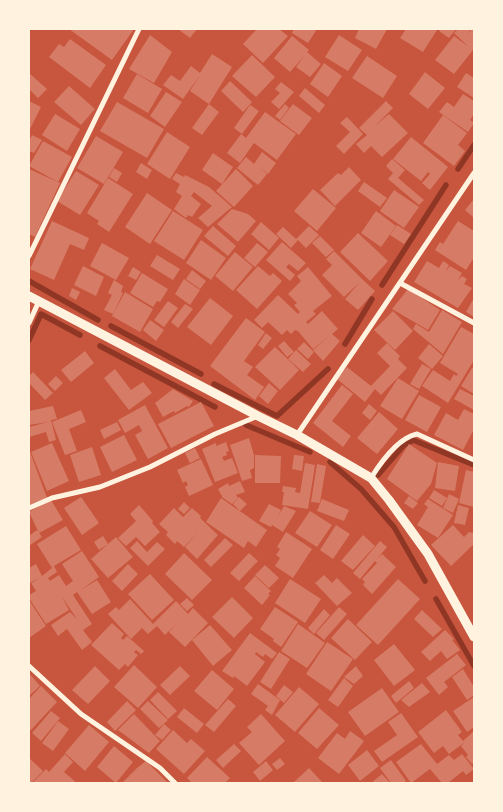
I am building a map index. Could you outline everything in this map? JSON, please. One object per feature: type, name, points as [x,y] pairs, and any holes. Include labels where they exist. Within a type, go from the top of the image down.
[{"type":"street","points":[[29,256],[139,29]]},
{"type":"street","points":[[297,435],[474,173]]},
{"type":"street","points":[[400,283],[474,323]]},
{"type":"street","points":[[29,296],[297,435],[371,478],[428,554],[474,637]]},
{"type":"street","points":[[29,323],[39,301]]},
{"type":"street","points":[[29,508],[52,498],[100,487],[142,470],[214,434],[258,416]]},
{"type":"street","points":[[371,478],[385,457],[409,435],[417,434],[474,460]]},
{"type":"street","points":[[29,666],[81,714],[160,768],[175,783]]},
{"type":"building","points":[[69,29],[134,29],[112,60]]},
{"type":"building","points":[[178,29],[197,29],[190,38]]},
{"type":"building","points":[[257,29],[279,29],[288,36],[263,63],[243,44]]},
{"type":"building","points":[[294,29],[317,29],[308,43],[292,33]]},
{"type":"building","points":[[359,29],[387,29],[376,49],[355,38]]},
{"type":"building","points":[[406,29],[437,30],[423,52],[400,38]]},
{"type":"building","points":[[441,29],[456,29],[449,38],[439,31]]},
{"type":"building","points":[[458,29],[471,29],[467,34],[474,29],[474,48],[472,50],[454,33]]},
{"type":"building","points":[[150,35],[172,52],[154,83],[129,69]]},
{"type":"building","points":[[339,35],[362,50],[348,71],[325,57]]},
{"type":"building","points":[[292,36],[309,50],[307,52],[321,64],[310,77],[296,67],[305,55],[290,72],[274,58]]},
{"type":"building","points":[[454,36],[473,50],[454,74],[435,60]]},
{"type":"building","points":[[70,39],[106,65],[90,88],[49,57],[59,44],[64,47]]},
{"type":"building","points":[[212,54],[232,67],[209,104],[190,91],[200,75],[183,99],[163,85],[171,75],[180,81],[191,66],[200,73]]},
{"type":"building","points":[[252,55],[275,77],[256,97],[232,76]]},
{"type":"building","points":[[367,56],[397,76],[383,98],[352,78]]},
{"type":"building","points":[[324,63],[342,76],[328,97],[310,84]]},
{"type":"building","points":[[425,72],[445,88],[428,109],[409,94]]},
{"type":"building","points":[[29,73],[47,89],[38,98],[29,89]]},
{"type":"building","points":[[466,73],[474,78],[474,98],[457,87]]},
{"type":"building","points":[[137,74],[162,89],[148,113],[123,98]]},
{"type":"building","points":[[230,81],[252,102],[243,112],[221,91]]},
{"type":"building","points":[[281,82],[294,92],[279,109],[271,102],[280,93],[275,89]]},
{"type":"building","points":[[69,86],[95,109],[81,125],[54,102]]},
{"type":"building","points":[[305,88],[325,105],[319,113],[299,96]]},
{"type":"building","points":[[166,92],[182,102],[165,127],[150,116]]},
{"type":"building","points":[[463,94],[474,101],[474,114],[470,120],[474,123],[468,132],[439,112],[447,102],[454,107]]},
{"type":"building","points":[[29,101],[41,107],[29,131]]},
{"type":"building","points":[[386,101],[393,108],[374,127],[389,114],[408,133],[382,157],[371,146],[364,153],[356,144],[367,135],[359,128]]},
{"type":"building","points":[[117,102],[164,129],[147,158],[100,131]]},
{"type":"building","points":[[209,104],[219,112],[202,135],[192,128]]},
{"type":"building","points":[[285,104],[289,108],[280,120],[275,116]]},
{"type":"building","points":[[293,104],[312,118],[299,135],[280,121]]},
{"type":"building","points":[[250,105],[259,111],[242,134],[234,128]]},
{"type":"building","points":[[265,112],[296,134],[277,160],[254,143],[240,163],[227,153],[241,134],[246,138]]},
{"type":"building","points":[[55,114],[80,129],[67,151],[42,135]]},
{"type":"building","points":[[443,115],[467,133],[458,145],[465,151],[454,166],[423,143]]},
{"type":"building","points":[[347,117],[363,134],[344,154],[336,146],[350,132],[340,123]]},
{"type":"building","points":[[167,132],[190,147],[170,179],[147,164]]},
{"type":"building","points":[[32,135],[42,140],[34,153],[29,151],[29,141]]},
{"type":"building","points":[[96,136],[123,152],[104,184],[77,168]]},
{"type":"building","points":[[411,137],[448,167],[430,190],[422,183],[430,174],[428,172],[421,181],[393,159]]},
{"type":"building","points":[[43,141],[72,157],[58,182],[29,166]]},
{"type":"building","points":[[262,152],[276,163],[268,174],[259,167],[267,174],[258,185],[237,168],[246,157],[254,164]]},
{"type":"building","points":[[213,153],[233,167],[222,184],[202,170]]},
{"type":"building","points":[[392,159],[405,170],[398,178],[424,200],[419,205],[388,179],[393,173],[386,166]]},
{"type":"building","points":[[141,163],[152,170],[147,179],[136,172]]},
{"type":"building","points":[[349,167],[361,180],[335,206],[320,190],[338,173],[341,175]]},
{"type":"building","points":[[114,168],[122,173],[117,182],[109,177]]},
{"type":"building","points":[[29,169],[60,183],[35,237],[29,234]]},
{"type":"building","points":[[236,169],[253,186],[234,207],[216,191]]},
{"type":"building","points":[[76,171],[99,185],[80,215],[57,201]]},
{"type":"building","points":[[176,173],[184,177],[185,175],[209,187],[232,207],[208,227],[198,218],[212,206],[194,192],[191,196],[201,204],[192,217],[188,215],[186,218],[174,209],[182,196],[176,192],[180,184],[172,179]]},
{"type":"building","points":[[108,178],[133,194],[109,232],[97,224],[99,221],[87,213]]},
{"type":"building","points":[[364,182],[387,198],[380,207],[358,191]]},
{"type":"building","points":[[313,189],[336,208],[317,231],[294,211]]},
{"type":"building","points":[[394,190],[419,207],[404,228],[380,211]]},
{"type":"building","points":[[147,193],[172,210],[150,244],[125,227]]},
{"type":"building","points":[[474,199],[474,215],[473,217],[465,210]]},
{"type":"building","points":[[232,209],[248,214],[256,221],[238,242],[217,224]]},
{"type":"building","points":[[173,211],[203,230],[184,260],[154,241]]},
{"type":"building","points":[[376,211],[396,226],[381,247],[361,233]]},
{"type":"building","points":[[52,221],[89,238],[84,250],[70,244],[54,280],[30,269]]},
{"type":"building","points":[[458,221],[474,231],[474,260],[466,270],[435,250],[440,242],[443,244]]},
{"type":"building","points":[[261,222],[279,238],[269,250],[251,234]]},
{"type":"building","points":[[397,225],[411,234],[404,244],[390,235]]},
{"type":"building","points":[[213,226],[236,246],[228,256],[204,236]]},
{"type":"building","points":[[309,226],[319,235],[306,248],[298,240],[291,248],[276,234],[283,227],[296,239]]},
{"type":"building","points":[[358,233],[388,261],[370,281],[340,252]]},
{"type":"building","points":[[320,236],[334,250],[326,257],[312,243]]},
{"type":"building","points":[[201,240],[226,258],[211,280],[186,263]]},
{"type":"building","points":[[282,242],[306,263],[298,271],[289,264],[286,267],[295,275],[290,281],[266,260]]},
{"type":"building","points":[[102,243],[129,258],[116,280],[90,266]]},
{"type":"building","points":[[257,243],[268,252],[255,267],[244,258]]},
{"type":"building","points":[[334,251],[375,291],[358,310],[345,299],[360,282],[344,297],[322,275],[332,265],[326,259]]},
{"type":"building","points":[[235,252],[253,267],[233,291],[215,276]]},
{"type":"building","points":[[157,255],[180,269],[173,280],[150,266]]},
{"type":"building","points":[[427,261],[439,268],[443,261],[449,265],[445,272],[450,266],[462,273],[458,280],[462,276],[467,279],[464,284],[472,288],[458,308],[414,282]]},
{"type":"building","points":[[83,266],[104,277],[96,296],[74,285]]},
{"type":"building","points":[[258,266],[270,276],[273,273],[282,281],[257,309],[236,290]]},
{"type":"building","points":[[133,267],[141,272],[136,280],[128,276]]},
{"type":"building","points":[[308,267],[332,296],[313,311],[316,314],[306,322],[308,324],[322,311],[338,329],[332,334],[340,341],[323,361],[313,350],[330,335],[313,349],[298,331],[295,330],[291,334],[287,330],[282,335],[268,322],[262,328],[254,320],[278,295],[298,314],[300,312],[294,305],[297,303],[288,294],[301,281],[297,276]]},
{"type":"building","points":[[192,270],[206,281],[200,289],[186,279]]},
{"type":"building","points":[[142,273],[168,289],[160,302],[157,301],[153,307],[130,293]]},
{"type":"building","points":[[184,279],[200,290],[190,305],[175,294]]},
{"type":"building","points":[[114,280],[123,286],[121,292],[123,293],[113,314],[104,310],[112,295],[108,293]]},
{"type":"building","points":[[72,288],[80,292],[76,300],[69,296]]},
{"type":"building","points":[[408,289],[440,310],[428,330],[392,309]]},
{"type":"building","points":[[125,292],[153,309],[140,332],[112,316]]},
{"type":"building","points":[[210,298],[233,316],[211,345],[187,327]]},
{"type":"building","points":[[474,298],[474,317],[466,312]]},
{"type":"building","points":[[168,301],[178,308],[164,327],[154,320]]},
{"type":"building","points":[[185,304],[193,309],[178,328],[171,322]]},
{"type":"building","points":[[442,310],[462,322],[443,354],[413,329],[416,324],[429,332]]},
{"type":"building","points":[[393,311],[413,331],[395,350],[374,330]]},
{"type":"building","points":[[246,318],[265,332],[244,361],[253,367],[247,375],[264,387],[255,400],[210,366]]},
{"type":"building","points":[[150,320],[164,330],[156,341],[143,330]]},
{"type":"building","points":[[461,327],[474,334],[474,360],[448,403],[422,386],[433,370],[450,381],[454,374],[456,376],[458,374],[440,363]]},
{"type":"building","points":[[266,333],[272,338],[263,349],[258,345]]},
{"type":"building","points":[[284,341],[294,352],[287,357],[278,346]]},
{"type":"building","points":[[304,342],[314,352],[308,359],[297,349]]},
{"type":"building","points":[[387,343],[400,356],[398,359],[407,368],[381,395],[375,389],[365,402],[337,379],[347,367],[371,386],[390,366],[377,353]]},
{"type":"building","points":[[429,344],[443,356],[432,369],[418,358]]},
{"type":"building","points":[[275,347],[299,370],[280,390],[255,367]]},
{"type":"building","points":[[296,350],[311,364],[303,372],[288,359]]},
{"type":"building","points":[[85,351],[94,363],[71,382],[61,370]]},
{"type":"building","points":[[422,364],[431,369],[419,389],[410,384]]},
{"type":"building","points":[[472,368],[474,369],[474,394],[461,386]]},
{"type":"building","points":[[115,369],[131,390],[143,382],[152,393],[129,410],[104,378]]},
{"type":"building","points":[[33,372],[53,393],[45,400],[29,383],[29,376]]},
{"type":"building","points":[[56,376],[63,383],[55,391],[48,384]]},
{"type":"building","points":[[398,378],[419,391],[402,419],[380,406]]},
{"type":"building","points":[[269,383],[278,391],[268,404],[259,396]]},
{"type":"building","points":[[342,385],[353,394],[332,421],[351,436],[343,447],[313,423]]},
{"type":"building","points":[[173,389],[193,401],[189,407],[187,406],[175,413],[174,411],[163,417],[155,403]]},
{"type":"building","points":[[460,389],[474,396],[474,410],[454,399]]},
{"type":"building","points":[[419,395],[441,407],[427,432],[405,420]]},
{"type":"building","points":[[201,402],[214,426],[171,448],[158,424]]},
{"type":"building","points":[[369,404],[377,411],[370,420],[362,413]]},
{"type":"building","points":[[145,405],[168,448],[148,459],[135,435],[142,431],[139,425],[125,433],[118,420]]},
{"type":"building","points":[[53,406],[57,419],[51,420],[56,440],[49,442],[46,432],[29,437],[29,427],[48,422],[29,425],[29,411]]},
{"type":"building","points":[[464,409],[474,414],[474,429],[463,450],[434,435],[446,413],[458,420]]},
{"type":"building","points":[[81,410],[86,422],[69,429],[77,451],[65,455],[52,422]]},
{"type":"building","points":[[379,412],[398,429],[377,454],[357,438]]},
{"type":"building","points":[[117,422],[121,430],[104,439],[100,430]]},
{"type":"building","points":[[124,435],[137,460],[112,472],[100,447]]},
{"type":"building","points":[[249,438],[254,455],[254,468],[250,470],[252,478],[242,481],[230,445]]},
{"type":"building","points":[[226,442],[229,451],[226,452],[227,455],[222,457],[224,461],[232,458],[238,473],[215,482],[202,449],[216,443],[216,446]]},
{"type":"building","points":[[52,443],[69,481],[47,491],[31,452]]},
{"type":"building","points":[[409,444],[437,463],[431,484],[417,501],[387,479]]},
{"type":"building","points":[[92,447],[101,475],[79,482],[70,455]]},
{"type":"building","points":[[195,448],[200,458],[190,463],[185,453]]},
{"type":"building","points":[[29,449],[47,498],[29,505]]},
{"type":"building","points":[[255,455],[281,456],[280,483],[255,483]]},
{"type":"building","points":[[294,455],[304,456],[302,471],[292,469]]},
{"type":"building","points":[[201,459],[213,485],[189,496],[185,487],[188,485],[186,481],[183,483],[177,470]]},
{"type":"building","points":[[438,462],[459,466],[455,491],[435,488]]},
{"type":"building","points":[[305,463],[315,465],[308,509],[282,505],[283,486],[296,488],[295,492],[300,493]]},
{"type":"building","points":[[317,464],[326,466],[320,503],[311,502]]},
{"type":"building","points":[[466,470],[474,472],[474,507],[459,503]]},
{"type":"building","points":[[240,481],[245,492],[236,495],[238,498],[232,504],[223,498],[218,489],[228,483],[229,486]]},
{"type":"building","points":[[434,490],[447,498],[442,506],[429,498]]},
{"type":"building","points":[[449,494],[459,499],[453,513],[443,508]]},
{"type":"building","points":[[409,496],[418,503],[413,509],[404,503]]},
{"type":"building","points":[[81,497],[99,523],[82,535],[64,508]]},
{"type":"building","points":[[239,497],[247,504],[240,511],[233,504]]},
{"type":"building","points":[[221,498],[267,530],[256,547],[248,541],[244,548],[206,522]]},
{"type":"building","points":[[322,499],[349,510],[344,521],[317,511]]},
{"type":"building","points":[[428,499],[453,515],[438,538],[417,525],[428,507],[424,504]]},
{"type":"building","points":[[51,500],[63,520],[39,533],[29,512]]},
{"type":"building","points":[[184,502],[190,508],[184,514],[178,509]]},
{"type":"building","points":[[269,504],[281,510],[277,518],[284,506],[296,511],[283,532],[272,525],[271,527],[259,521]]},
{"type":"building","points":[[139,505],[160,532],[145,546],[136,537],[126,546],[118,538],[136,521],[130,514]]},
{"type":"building","points":[[458,505],[469,508],[465,525],[454,523]]},
{"type":"building","points":[[174,508],[183,517],[192,508],[218,535],[197,559],[185,547],[198,532],[184,547],[177,541],[175,544],[166,535],[168,532],[159,524]]},
{"type":"building","points":[[310,511],[332,525],[317,547],[295,533]]},
{"type":"building","points":[[336,525],[350,534],[333,559],[320,550]]},
{"type":"building","points":[[453,525],[464,537],[469,532],[474,533],[474,544],[451,566],[431,545]]},
{"type":"building","points":[[66,526],[81,550],[54,566],[57,572],[48,578],[50,581],[59,575],[66,586],[73,581],[62,564],[82,551],[99,577],[79,591],[97,580],[111,602],[92,614],[77,592],[73,595],[92,624],[83,630],[92,642],[82,650],[67,629],[58,636],[51,625],[70,612],[77,619],[62,597],[69,610],[46,624],[29,598],[29,595],[36,591],[31,583],[40,578],[29,583],[29,568],[36,564],[42,576],[52,568],[37,544]]},
{"type":"building","points":[[37,530],[42,537],[30,545],[29,536]]},
{"type":"building","points":[[286,532],[312,549],[293,578],[275,566],[280,558],[276,555],[280,549],[277,547]]},
{"type":"building","points":[[363,535],[375,546],[353,570],[341,561]]},
{"type":"building","points":[[103,536],[108,544],[99,550],[94,542]]},
{"type":"building","points":[[116,537],[133,557],[108,578],[91,559]]},
{"type":"building","points":[[225,538],[233,545],[211,567],[204,560]]},
{"type":"building","points":[[137,541],[147,552],[157,542],[165,549],[148,566],[130,548]]},
{"type":"building","points":[[380,541],[387,547],[376,560],[382,554],[396,567],[372,594],[363,585],[365,582],[362,579],[377,563],[375,561],[360,579],[353,573]]},
{"type":"building","points":[[184,553],[212,580],[192,600],[165,574]]},
{"type":"building","points":[[249,553],[258,561],[239,581],[230,573]]},
{"type":"building","points":[[128,564],[138,574],[122,591],[112,581]]},
{"type":"building","points":[[265,565],[279,578],[269,588],[255,575]]},
{"type":"building","points":[[150,574],[174,600],[152,620],[128,594]]},
{"type":"building","points":[[324,575],[332,583],[337,578],[352,593],[337,606],[315,583]]},
{"type":"building","points":[[255,576],[271,591],[262,605],[244,588]]},
{"type":"building","points":[[290,579],[321,599],[305,623],[275,603]]},
{"type":"building","points":[[398,579],[420,599],[378,645],[356,625]]},
{"type":"building","points":[[232,597],[253,618],[234,638],[212,617]]},
{"type":"building","points":[[187,598],[194,605],[187,611],[180,604]]},
{"type":"building","points":[[130,599],[153,624],[176,601],[188,614],[193,608],[208,623],[185,647],[169,632],[176,624],[165,635],[157,626],[148,634],[142,628],[131,639],[108,614],[116,607],[119,610]]},
{"type":"building","points":[[29,600],[46,626],[29,638]]},
{"type":"building","points":[[275,607],[298,622],[281,647],[273,641],[274,639],[260,629]]},
{"type":"building","points":[[339,607],[347,614],[324,640],[316,633]]},
{"type":"building","points":[[324,609],[330,615],[314,634],[308,628]]},
{"type":"building","points":[[422,610],[442,629],[433,637],[414,619]]},
{"type":"building","points":[[348,619],[372,642],[355,660],[331,638]]},
{"type":"building","points":[[112,623],[124,634],[121,638],[123,640],[127,636],[144,651],[141,654],[136,650],[134,652],[138,655],[128,667],[125,664],[119,670],[91,645]]},
{"type":"building","points":[[298,624],[325,643],[307,668],[281,651]]},
{"type":"building","points":[[210,625],[232,650],[213,666],[192,640]]},
{"type":"building","points":[[445,630],[454,639],[452,640],[460,650],[447,659],[441,651],[430,661],[421,652]]},
{"type":"building","points":[[250,633],[277,653],[272,659],[265,654],[263,657],[256,652],[255,654],[265,662],[247,686],[234,676],[233,678],[222,671]]},
{"type":"building","points":[[327,642],[353,659],[331,691],[306,674]]},
{"type":"building","points":[[394,644],[415,670],[394,686],[374,660]]},
{"type":"building","points":[[279,652],[290,659],[271,689],[260,682]]},
{"type":"building","points":[[457,654],[466,665],[444,682],[448,687],[439,695],[426,678]]},
{"type":"building","points":[[134,665],[157,687],[138,708],[114,687]]},
{"type":"building","points":[[95,666],[110,681],[88,704],[72,690]]},
{"type":"building","points":[[180,666],[190,676],[170,695],[160,685]]},
{"type":"building","points":[[356,666],[363,676],[354,684],[344,677]]},
{"type":"building","points":[[463,669],[474,687],[474,695],[467,700],[452,677]]},
{"type":"building","points":[[212,670],[234,689],[217,710],[194,691]]},
{"type":"building","points":[[29,673],[40,686],[29,696]]},
{"type":"building","points":[[344,678],[353,686],[338,707],[328,700]]},
{"type":"building","points":[[409,681],[414,688],[396,703],[391,696]]},
{"type":"building","points":[[422,683],[430,692],[409,707],[401,700]]},
{"type":"building","points":[[258,684],[280,700],[272,715],[265,710],[268,706],[251,694]]},
{"type":"building","points":[[284,685],[293,692],[284,703],[276,696]]},
{"type":"building","points":[[41,686],[57,702],[29,732],[29,699]]},
{"type":"building","points":[[299,687],[319,704],[295,732],[275,715]]},
{"type":"building","points":[[382,688],[399,712],[365,736],[348,712]]},
{"type":"building","points":[[158,692],[177,711],[168,719],[150,700]]},
{"type":"building","points":[[474,697],[474,727],[467,732],[453,711]]},
{"type":"building","points":[[228,699],[236,706],[214,732],[205,725]]},
{"type":"building","points":[[127,701],[136,710],[115,731],[107,722]]},
{"type":"building","points":[[148,701],[168,720],[159,728],[140,709]]},
{"type":"building","points":[[184,708],[204,724],[197,733],[177,717]]},
{"type":"building","points":[[319,708],[339,725],[317,749],[298,733]]},
{"type":"building","points":[[446,710],[462,732],[458,735],[463,741],[474,731],[474,762],[472,764],[461,746],[465,742],[449,754],[443,746],[434,753],[418,732]]},
{"type":"building","points":[[51,711],[60,718],[41,741],[32,733]]},
{"type":"building","points":[[401,713],[418,737],[382,762],[374,751],[397,735],[388,722]]},
{"type":"building","points":[[134,714],[160,741],[149,753],[118,730]]},
{"type":"building","points":[[261,714],[285,741],[259,765],[239,743],[252,732],[247,727]]},
{"type":"building","points":[[58,721],[69,729],[53,751],[42,743]]},
{"type":"building","points":[[164,724],[171,730],[162,740],[155,735]]},
{"type":"building","points":[[89,725],[109,742],[85,771],[65,753]]},
{"type":"building","points":[[173,730],[187,743],[191,739],[205,751],[184,774],[156,749]]},
{"type":"building","points":[[350,731],[364,741],[339,774],[318,758],[337,733],[345,739]]},
{"type":"building","points":[[234,744],[241,751],[223,768],[216,760]]},
{"type":"building","points":[[421,744],[437,764],[449,755],[454,760],[462,754],[474,769],[466,775],[463,771],[448,783],[442,783],[430,769],[411,783],[396,762]]},
{"type":"building","points":[[114,746],[133,762],[116,783],[97,767]]},
{"type":"building","points":[[367,750],[379,766],[360,781],[348,765]]},
{"type":"building","points":[[65,754],[73,762],[64,772],[77,783],[32,783],[46,769],[49,772]]},
{"type":"building","points":[[207,757],[230,778],[225,783],[192,783],[187,778]]},
{"type":"building","points":[[29,758],[43,771],[31,783],[29,783]]},
{"type":"building","points":[[280,758],[285,764],[277,770],[272,764]]},
{"type":"building","points":[[391,760],[406,781],[403,783],[391,783],[380,768]]},
{"type":"building","points":[[146,761],[168,783],[122,783],[137,768]]},
{"type":"building","points":[[266,761],[273,770],[260,781],[253,772]]},
{"type":"building","points":[[309,768],[323,783],[293,783]]},
{"type":"building","points":[[382,774],[390,783],[371,783]]},
{"type":"waterway","points":[[458,169],[474,145]]},
{"type":"waterway","points":[[382,285],[446,185]]},
{"type":"waterway","points":[[29,281],[98,320]]},
{"type":"waterway","points":[[345,344],[372,299]]},
{"type":"waterway","points":[[29,340],[41,314],[80,335]]},
{"type":"waterway","points":[[111,326],[201,374]]},
{"type":"waterway","points":[[100,346],[215,407]]},
{"type":"waterway","points":[[214,384],[277,416],[328,369]]},
{"type":"waterway","points":[[246,425],[310,452]]},
{"type":"waterway","points":[[378,475],[404,445],[413,440],[474,465]]},
{"type":"waterway","points":[[330,462],[361,489],[394,527],[425,581]]},
{"type":"waterway","points":[[436,599],[474,666]]}]
